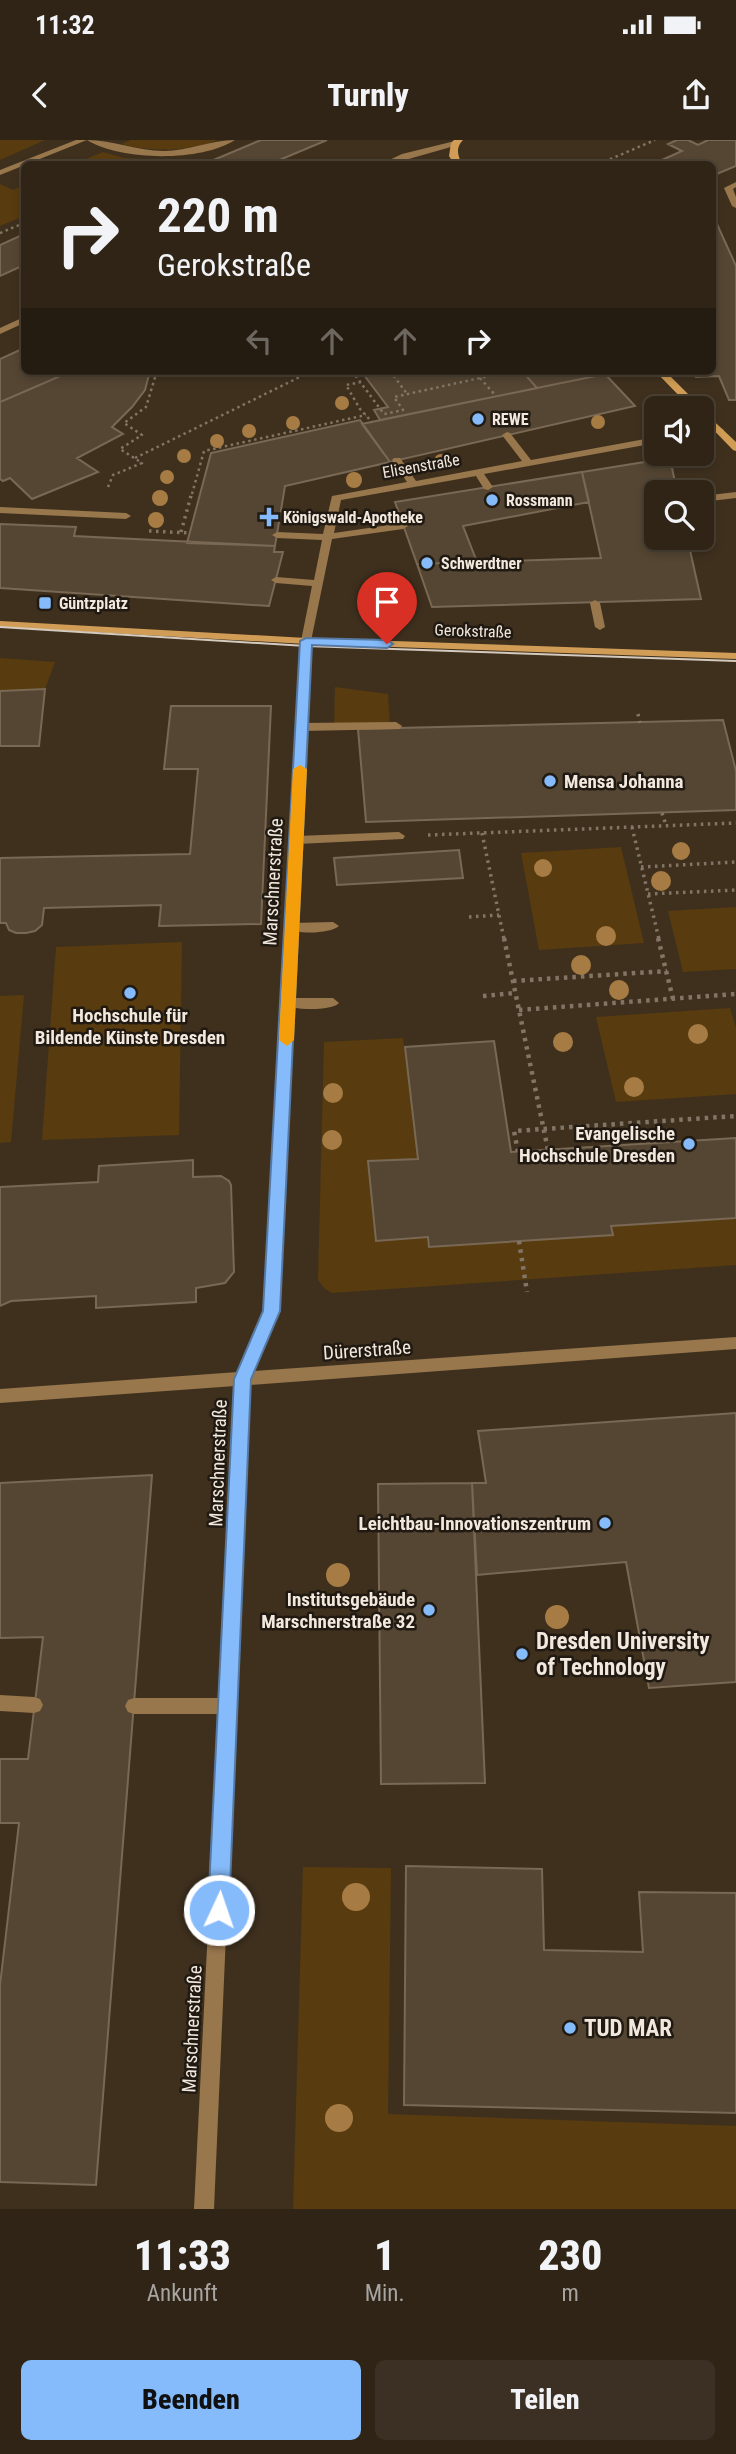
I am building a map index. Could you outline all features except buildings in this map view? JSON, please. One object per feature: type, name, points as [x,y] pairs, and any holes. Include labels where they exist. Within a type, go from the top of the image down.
[{"type":"street","points":[[30,161],[83,140]]},
{"type":"street","points":[[91,140],[124,151],[149,155],[181,153],[231,140]]},
{"type":"street","points":[[392,161],[454,141],[453,156],[456,161]]},
{"type":"street","points":[[0,173],[21,165]]},
{"type":"street","points":[[736,184],[728,188],[736,206]]},
{"type":"street","points":[[0,331],[21,321]]},
{"type":"street","points":[[664,375],[685,396]]},
{"type":"street","points":[[714,425],[736,447]]},
{"type":"street","points":[[714,431],[719,430]]},
{"type":"street","points":[[507,435],[528,463]]},
{"type":"street","name":"Elisenstraße","points":[[306,641],[336,498],[644,442]]},
{"type":"street","points":[[397,460],[413,484]]},
{"type":"street","points":[[478,472],[488,487]]},
{"type":"street","points":[[714,498],[736,495]]},
{"type":"street","points":[[0,510],[126,516]]},
{"type":"street","points":[[277,535],[328,537],[403,526]]},
{"type":"street","points":[[276,580],[318,583]]},
{"type":"street","points":[[595,603],[600,626]]},
{"type":"street","name":"Gerokstraße","points":[[0,624],[306,641],[736,656]]},
{"type":"street","name":"Marschnerstraße","points":[[204,2209],[243,1379],[272,1311],[306,641]]},
{"type":"street","points":[[302,727],[396,726]]},
{"type":"street","points":[[296,840],[399,836]]},
{"type":"street","points":[[292,927],[333,926]]},
{"type":"street","points":[[289,1003],[332,1003]]},
{"type":"street","name":"Dürerstraße","points":[[0,1396],[736,1343]]},
{"type":"street","points":[[0,1703],[34,1705]]},
{"type":"street","points":[[134,1706],[229,1706]]},
{"type":"path","points":[[611,161],[655,140]]},
{"type":"path","points":[[0,233],[21,224]]},
{"type":"path","points":[[99,514],[113,475],[142,463],[120,449],[142,435],[124,423],[146,407],[156,375]]},
{"type":"path","points":[[134,458],[304,375]]},
{"type":"path","points":[[355,375],[384,414],[403,410],[394,397],[494,375]]},
{"type":"path","points":[[393,375],[408,395]]},
{"type":"path","points":[[480,378],[496,396]]},
{"type":"path","points":[[361,382],[346,385],[372,422]]},
{"type":"path","points":[[398,411],[401,416]]},
{"type":"path","points":[[181,532],[204,451],[366,415]]},
{"type":"path","points":[[638,714],[640,723]]},
{"type":"path","points":[[662,813],[666,825]]},
{"type":"path","points":[[399,836],[736,823]]},
{"type":"path","points":[[632,827],[673,999]]},
{"type":"path","points":[[482,833],[548,1150]]},
{"type":"path","points":[[641,867],[736,862]]},
{"type":"path","points":[[648,894],[736,890]]},
{"type":"path","points":[[469,917],[499,915]]},
{"type":"path","points":[[513,981],[667,971]]},
{"type":"path","points":[[482,996],[515,993]]},
{"type":"path","points":[[519,1010],[736,994]]},
{"type":"path","points":[[518,1152],[514,1131],[736,1116]]},
{"type":"path","points":[[519,1241],[527,1292]]},
{"type":"shaded area","points":[[0,140],[45,140],[0,160]]},
{"type":"shaded area","points":[[131,140],[218,140],[195,147],[170,149],[121,144]]},
{"type":"shaded area","points":[[103,152],[124,158],[163,160],[160,161],[81,161]]},
{"type":"shaded area","points":[[0,184],[13,190],[21,186],[21,217],[0,226]]},
{"type":"shaded area","points":[[0,658],[55,662],[45,689],[0,693]]},
{"type":"shaded area","points":[[335,687],[388,694],[390,728],[334,730]]},
{"type":"shaded area","points":[[621,847],[644,943],[539,950],[521,853]]},
{"type":"shaded area","points":[[736,907],[736,969],[683,972],[668,911]]},
{"type":"shaded area","points":[[182,942],[179,1135],[42,1140],[56,947]]},
{"type":"shaded area","points":[[24,995],[11,1142],[0,1143],[0,996]]},
{"type":"shaded area","points":[[730,1008],[736,1028],[736,1094],[616,1102],[596,1017]]},
{"type":"shaded area","points":[[403,1038],[418,1159],[368,1162],[377,1241],[428,1237],[430,1247],[612,1235],[611,1226],[736,1218],[736,1265],[332,1293],[324,1288],[318,1280],[324,1042]]},
{"type":"shaded area","points":[[303,1867],[391,1868],[388,2114],[736,2126],[736,2209],[293,2209]]},
{"type":"tram line","points":[[0,627],[306,646],[736,661]]},
{"type":"slow traffic","points":[[287,1040],[300,769]]},
{"type":"place","name":"REWE","points":[[478,419]]},
{"type":"place","name":"Rossmann","points":[[492,500]]},
{"type":"place","name":"Königswald-Apotheke","points":[[269,517]]},
{"type":"place","name":"Schwerdtner","points":[[427,563]]},
{"type":"place","name":"Güntzplatz","points":[[45,603]]},
{"type":"place","name":"Mensa Johanna","points":[[550,781]]},
{"type":"place","name":"Hochschule für Bildende Künste Dresden","points":[[130,993]]},
{"type":"place","name":"Evangelische Hochschule Dresden","points":[[689,1144]]},
{"type":"place","name":"Leichtbau-Innovationszentrum","points":[[605,1523]]},
{"type":"place","name":"Institutsgebäude Marschnerstraße 32","points":[[429,1610]]},
{"type":"place","name":"Dresden University of Technology","points":[[522,1654]]},
{"type":"place","name":"TUD MAR","points":[[570,2028]]},
{"type":"route","points":[[219,1910],[243,1379],[272,1311],[306,641],[387,644]]}]
